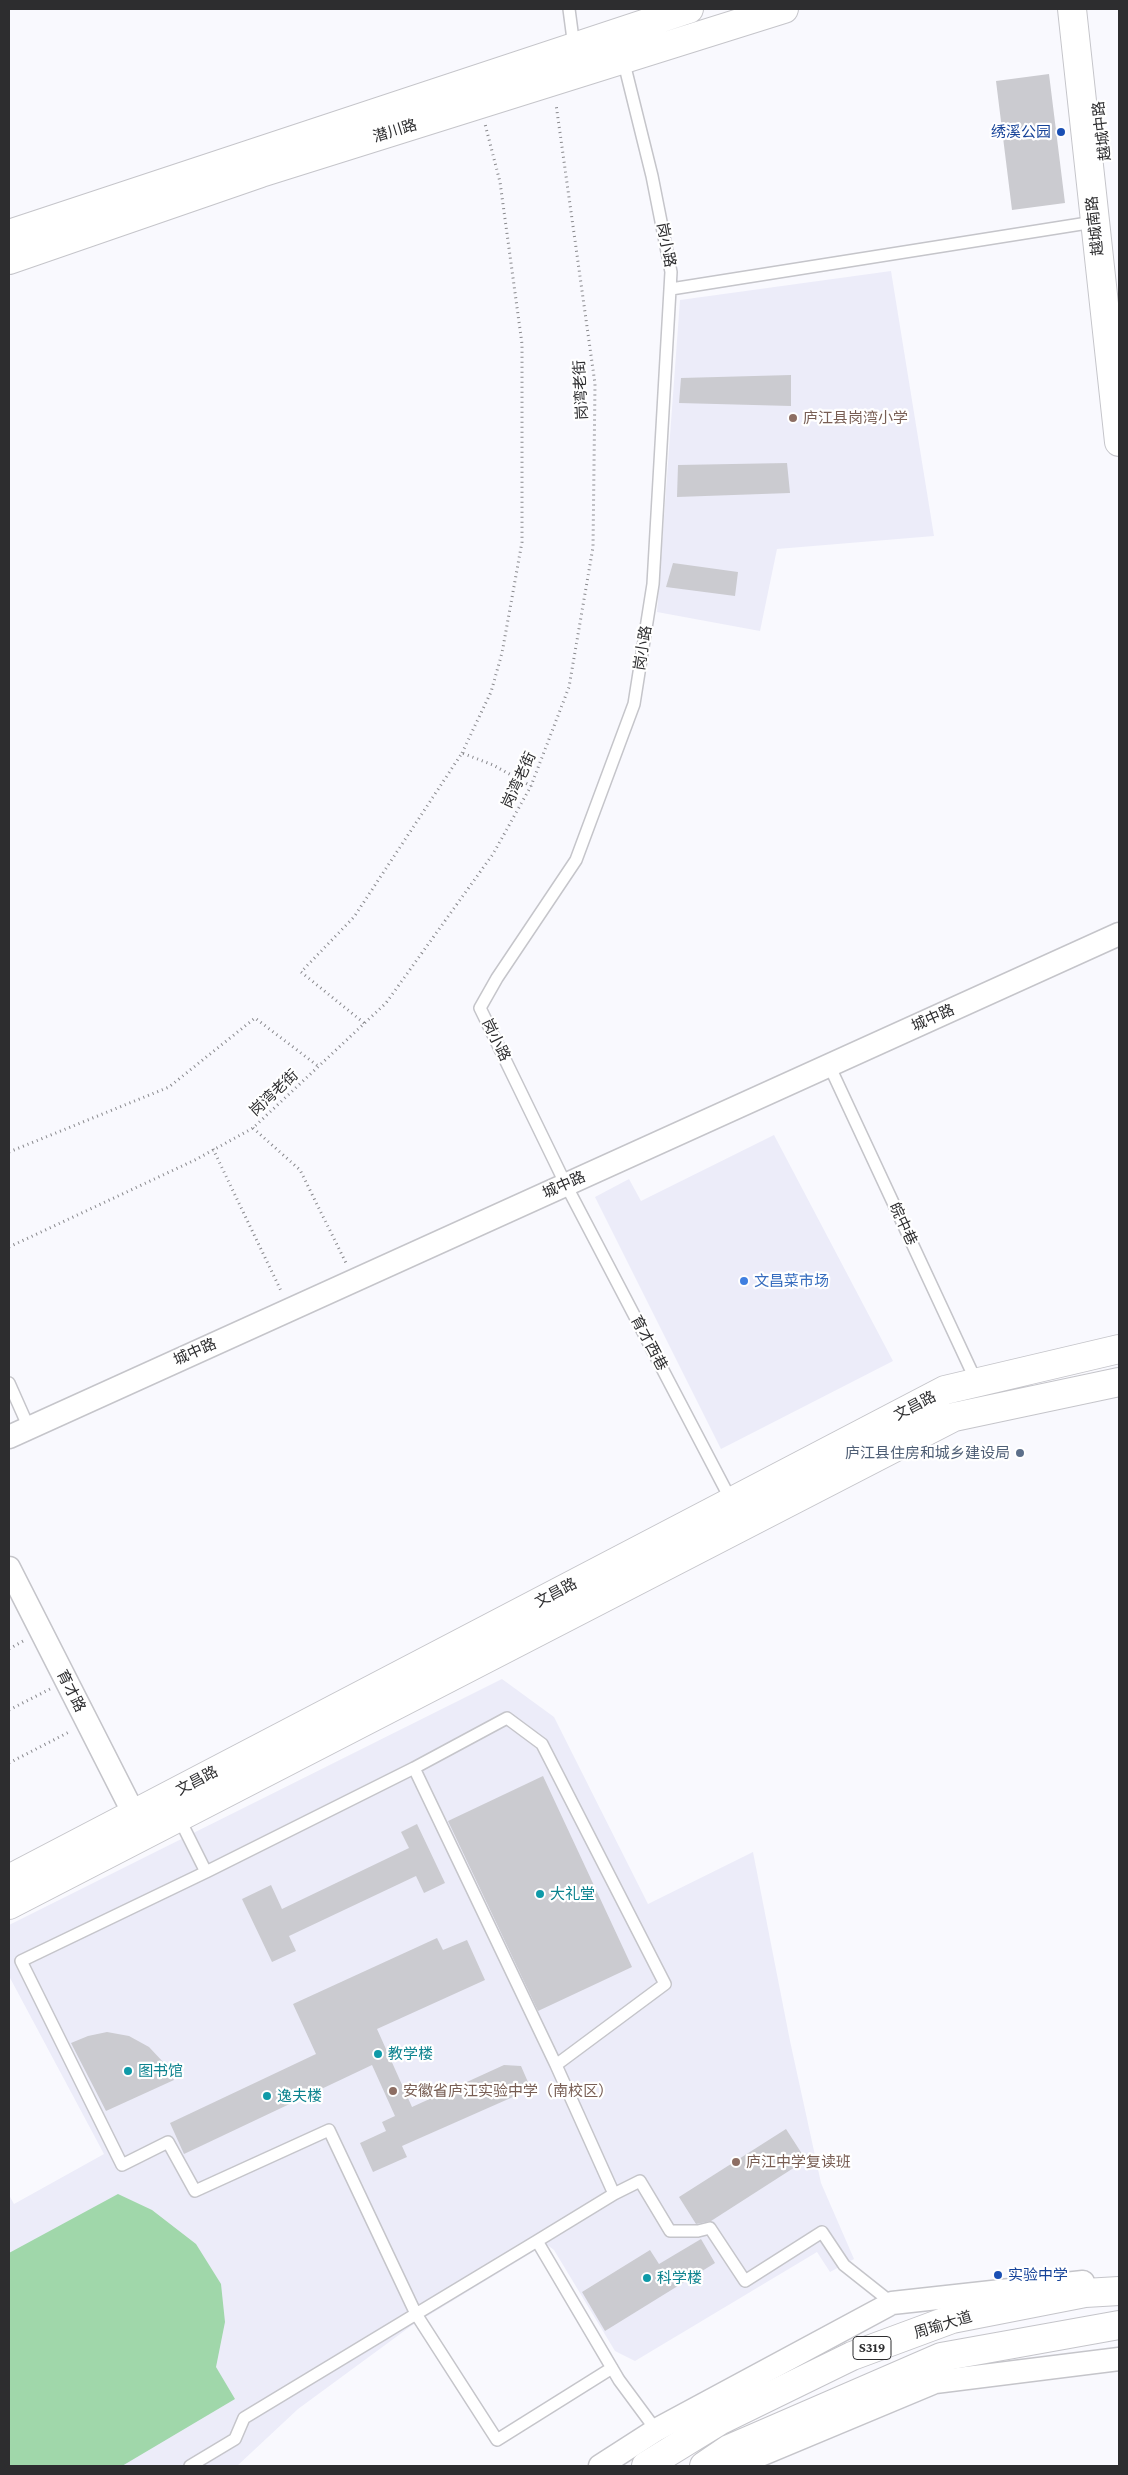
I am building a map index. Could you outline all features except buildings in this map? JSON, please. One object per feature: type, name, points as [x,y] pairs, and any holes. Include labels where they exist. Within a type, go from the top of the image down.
[{"type":"main road","name":"潜川路","points":[[9,234],[689,9]]},
{"type":"main road","name":"潜川路","points":[[9,260],[261,173],[784,9]]},
{"type":"main road","name":"越城南路","points":[[1072,9],[1119,442]]},
{"type":"main road","name":"越城中路","points":[[1087,9],[1119,283]]},
{"type":"main road","name":"文昌路","points":[[9,1879],[944,1390],[1119,1349]]},
{"type":"main road","name":"文昌路","points":[[9,1905],[954,1417],[1119,1382]]},
{"type":"main road","name":"周瑜大道","points":[[646,2466],[719,2421],[852,2356],[952,2319],[1085,2293],[1119,2291]]},
{"type":"main road","name":"周瑜大道","points":[[704,2466],[729,2449],[941,2357],[1119,2325]]},
{"type":"street","name":"城中路","points":[[19,1432],[1119,934]]},
{"type":"street","name":"育才路","points":[[9,1568],[134,1814]]},
{"type":"street","points":[[600,2466],[656,2430],[892,2303],[1119,2278]]},
{"type":"street","points":[[734,2466],[935,2382],[1119,2359]]},
{"type":"lane","points":[[569,9],[574,47]]},
{"type":"lane","name":"岗小路","points":[[566,1184],[480,1008],[496,978],[576,860],[634,704],[653,584],[672,272],[652,176],[623,59]]},
{"type":"lane","points":[[671,289],[1094,222]]},
{"type":"lane","name":"皖中巷","points":[[829,1065],[977,1383]]},
{"type":"lane","name":"育才西巷","points":[[566,1184],[732,1502]]},
{"type":"lane","points":[[9,1383],[19,1432]]},
{"type":"lane","points":[[556,2065],[665,1984],[542,1744],[507,1718],[414,1768],[21,1962],[122,2165],[168,2142],[195,2191],[329,2130],[416,2314],[497,2440],[612,2368]]},
{"type":"lane","points":[[414,1768],[556,2065],[614,2194]]},
{"type":"lane","points":[[178,1818],[206,1872]]},
{"type":"lane","points":[[190,2466],[235,2439],[244,2418],[614,2194],[640,2181],[670,2231],[698,2232],[710,2228],[745,2282],[822,2232],[844,2265],[892,2303]]},
{"type":"lane","points":[[537,2241],[612,2368],[656,2430]]},
{"type":"path","name":"岗湾老街","points":[[9,1247],[194,1160],[253,1128],[386,1002],[493,854],[531,786],[569,687],[593,547],[595,384],[553,81]]},
{"type":"path","points":[[364,1023],[301,972],[354,917],[462,753],[491,692],[500,661],[522,542],[522,344],[500,182],[480,104]]},
{"type":"path","points":[[462,753],[493,765],[531,786]]},
{"type":"path","points":[[9,1152],[169,1086],[255,1018],[318,1066]]},
{"type":"path","points":[[253,1128],[300,1170],[354,1280]]},
{"type":"path","points":[[213,1150],[290,1310]]},
{"type":"path","points":[[9,1710],[66,1681]]},
{"type":"path","points":[[9,1763],[88,1722]]},
{"type":"shaded area","name":"庐江县岗湾小学","points":[[891,271],[934,536],[777,549],[760,631],[657,612],[680,300]]},
{"type":"shaded area","name":"文昌菜市场","points":[[774,1135],[893,1361],[721,1449],[595,1197],[629,1179],[641,1201]]},
{"type":"shaded area","name":"安徽省庐江实验中学（南校区）","points":[[502,1679],[554,1717],[648,1904],[753,1852],[790,2041],[821,2183],[854,2259],[830,2272],[817,2252],[635,2361],[615,2351],[554,2250],[546,2244],[411,2326],[298,2409],[237,2466],[9,2466],[9,2195],[14,2204],[104,2154],[9,1976],[9,1925]]},
{"type":"green space","points":[[118,2194],[152,2210],[196,2244],[221,2284],[225,2322],[216,2367],[235,2399],[122,2466],[9,2466],[9,2253]]},
{"type":"place","name":"绣溪公园","points":[[1061,132]]},
{"type":"place","name":"庐江县岗湾小学","points":[[793,418]]},
{"type":"place","name":"文昌菜市场","points":[[744,1281]]},
{"type":"place","name":"庐江县住房和城乡建设局","points":[[1020,1453]]},
{"type":"place","name":"大礼堂","points":[[540,1894]]},
{"type":"place","name":"教学楼","points":[[378,2054]]},
{"type":"place","name":"图书馆","points":[[128,2071]]},
{"type":"place","name":"安徽省庐江实验中学（南校区）","points":[[393,2091]]},
{"type":"place","name":"逸夫楼","points":[[267,2096]]},
{"type":"place","name":"庐江中学复读班","points":[[736,2162]]},
{"type":"place","name":"实验中学","points":[[998,2275]]},
{"type":"place","name":"科学楼","points":[[647,2278]]}]
